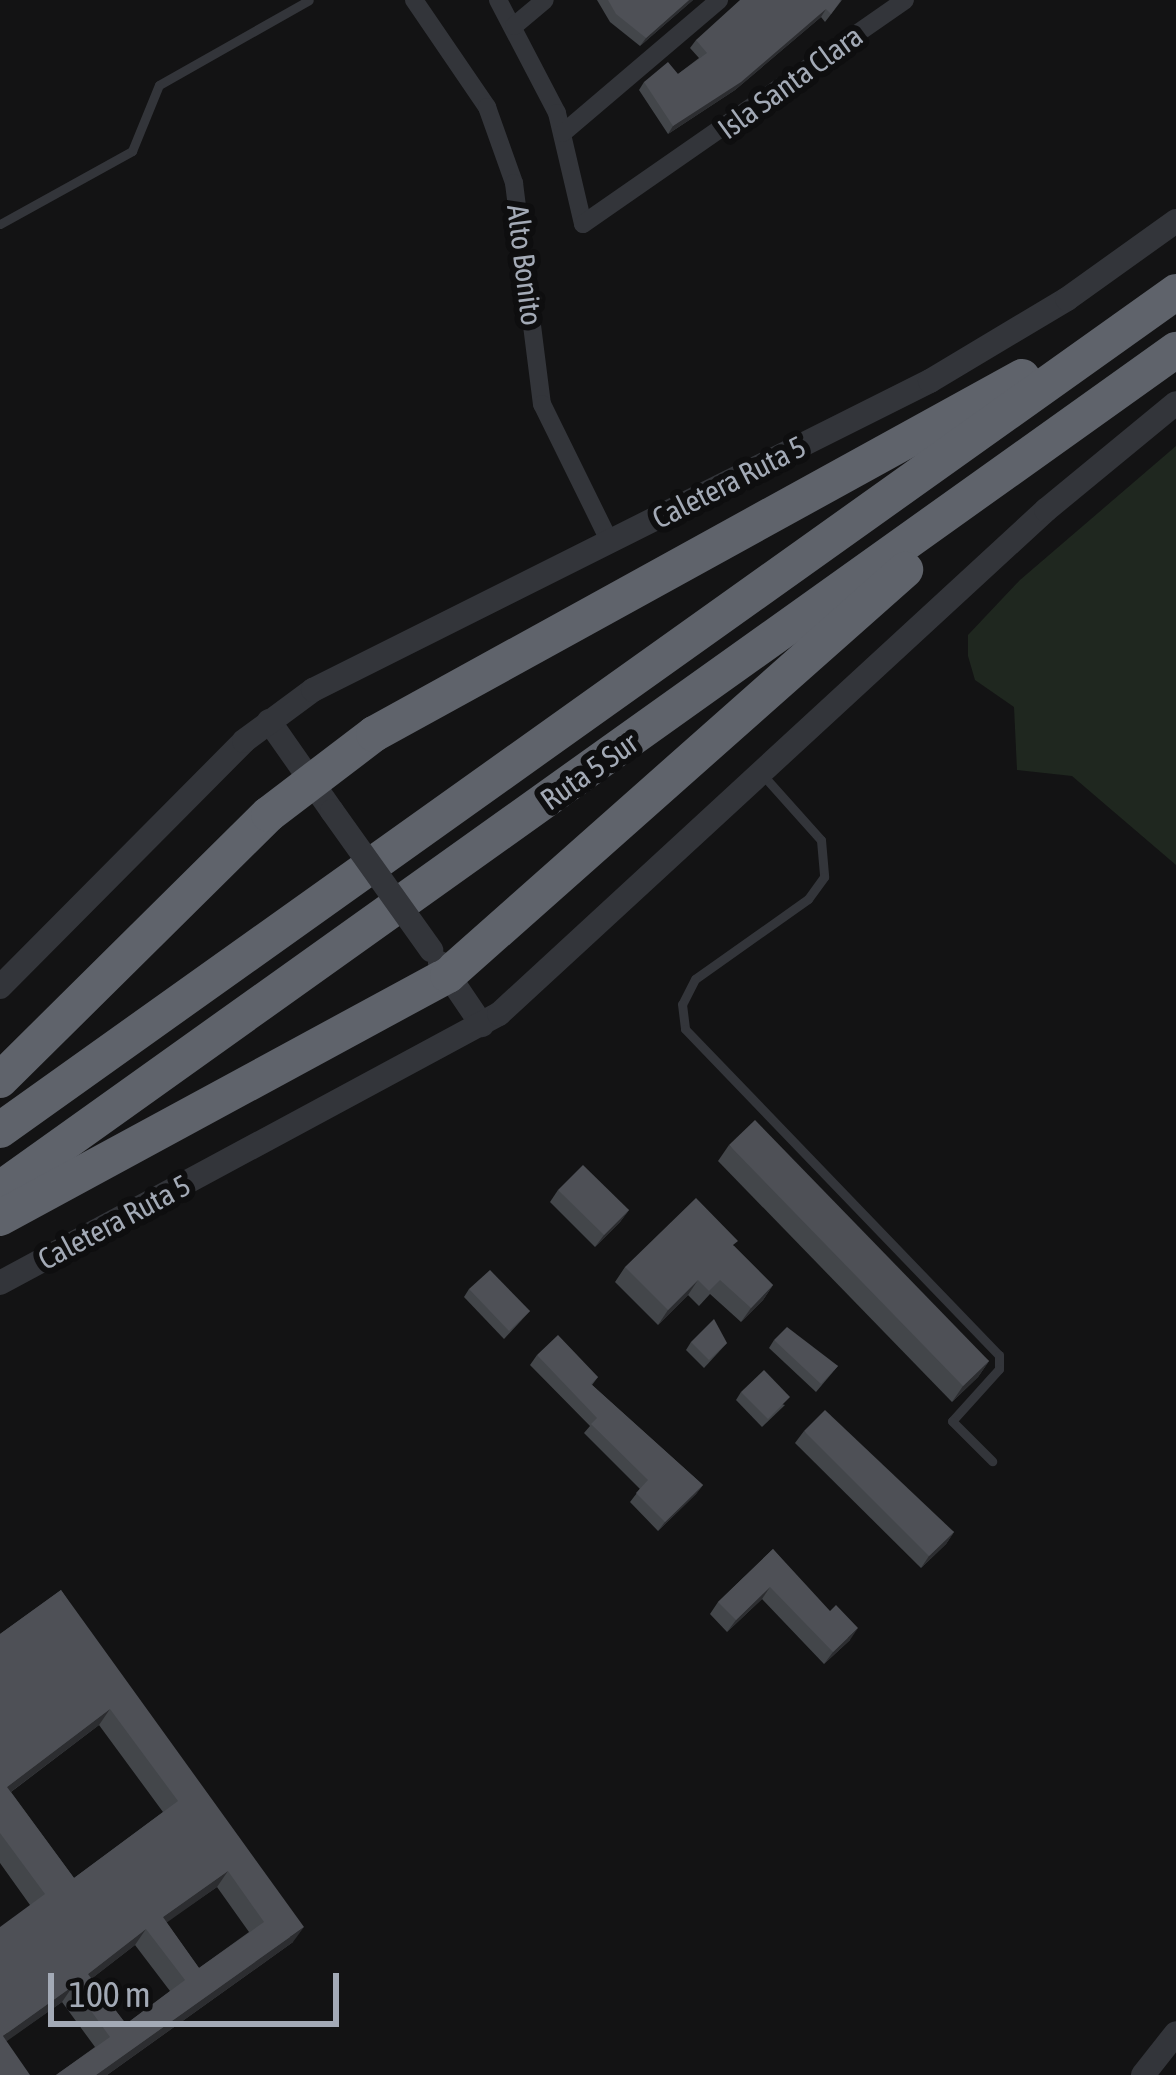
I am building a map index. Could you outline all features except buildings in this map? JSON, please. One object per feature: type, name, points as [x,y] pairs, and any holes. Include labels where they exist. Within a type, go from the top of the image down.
[{"type":"highway","points":[[0,1080],[310,780],[392,723],[1176,292]]},
{"type":"highway","name":"Ruta 5 Sur","points":[[0,1130],[1176,292]]},
{"type":"highway","name":"Ruta 5 Sur","points":[[0,1189],[1176,350]]},
{"type":"highway","points":[[0,1218],[439,962],[1038,452]]},
{"type":"street","name":"Alto Bonito","points":[[414,0],[487,107],[514,183],[542,404],[610,542]]},
{"type":"street","points":[[498,0],[563,133],[719,0]]},
{"type":"street","points":[[514,26],[545,0]]},
{"type":"street","name":"Isla Santa Clara","points":[[563,133],[583,224],[674,165],[892,4]]},
{"type":"street","name":"Caletera Ruta 5","points":[[0,987],[269,722],[346,673],[980,353],[1176,221]]},
{"type":"street","name":"Caletera Ruta 5","points":[[0,1283],[482,1025],[1046,510],[1176,403]]},
{"type":"street","points":[[269,722],[482,1025]]},
{"type":"street","points":[[1143,2075],[1176,2033]]},
{"type":"lane","points":[[0,224],[132,151],[159,85],[309,0]]},
{"type":"lane","points":[[761,773],[821,840],[824,877],[808,899],[685,989],[685,1029],[999,1355],[999,1369],[952,1420],[992,1461]]},
{"type":"shaded area","points":[[1176,446],[1176,865],[1072,776],[1017,770],[1014,707],[975,680],[968,635],[1020,580]]}]
